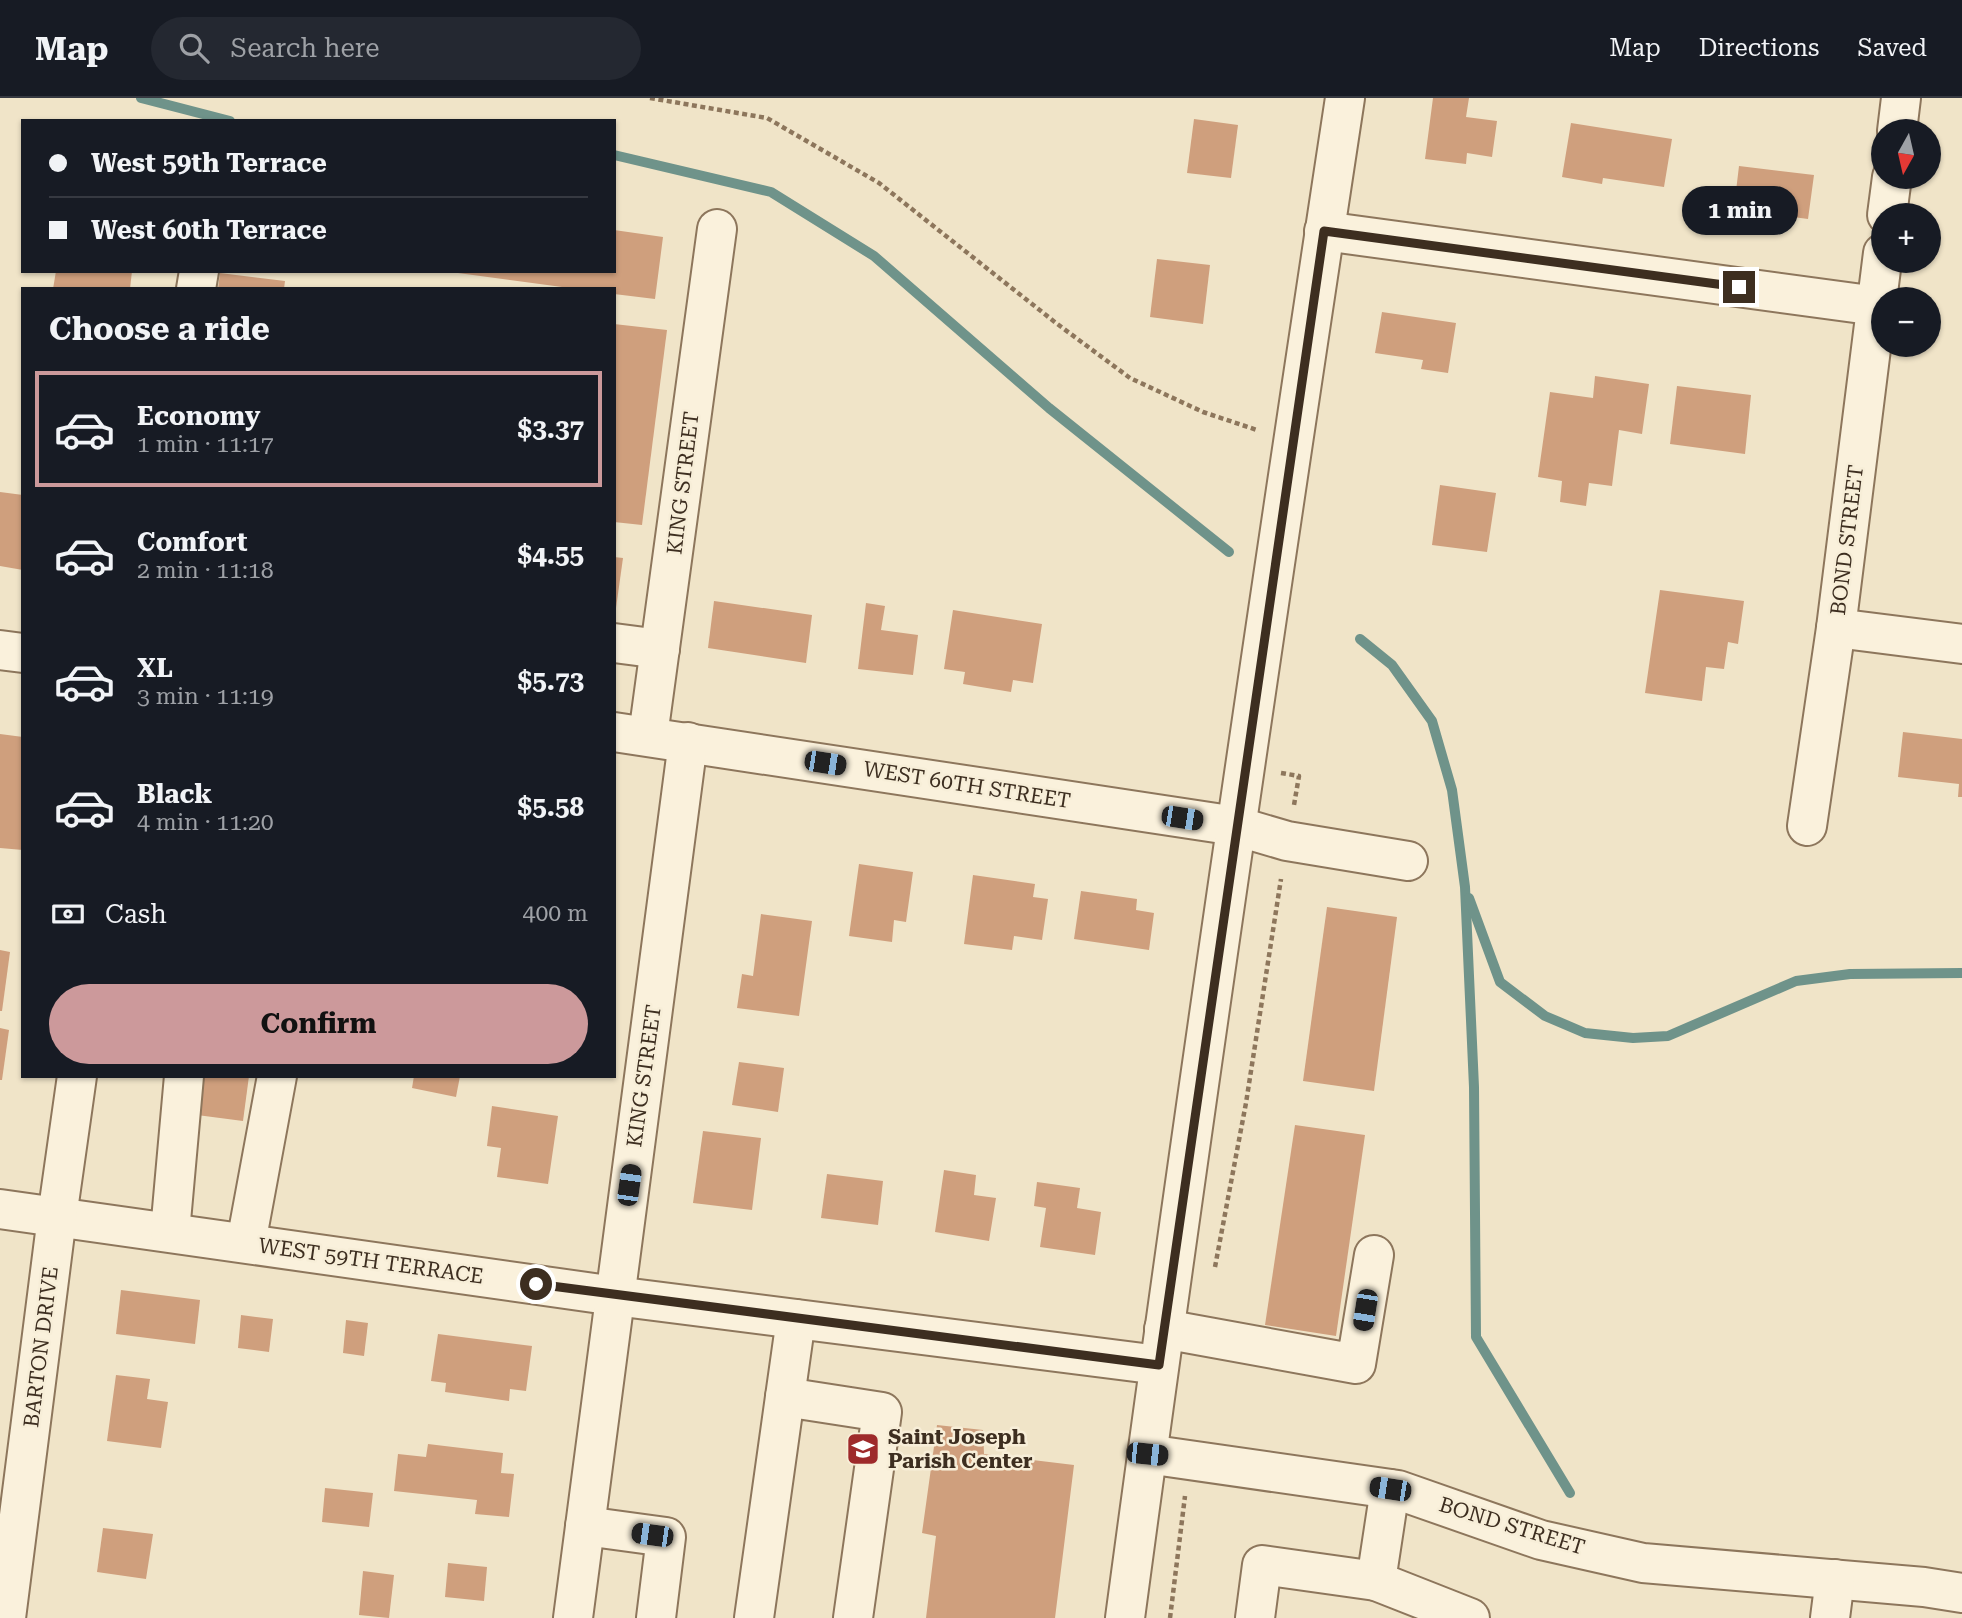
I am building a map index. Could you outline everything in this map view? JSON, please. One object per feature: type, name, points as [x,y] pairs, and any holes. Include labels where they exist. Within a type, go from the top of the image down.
[{"type":"street","points":[[1125,1618],[1161,1347],[1345,98]]},
{"type":"street","points":[[1898,119],[1901,98]]},
{"type":"street","name":"KING STREET","points":[[631,734],[660,649],[717,229]]},
{"type":"street","points":[[1324,231],[1871,305]]},
{"type":"street","name":"BOND STREET","points":[[1807,826],[1836,628],[1871,353]]},
{"type":"street","points":[[1836,628],[1962,645]]},
{"type":"street","points":[[616,643],[660,649]]},
{"type":"street","points":[[0,650],[21,653]]},
{"type":"street","name":"WEST 60TH STREET","points":[[631,734],[1237,826],[1287,841],[1408,861]]},
{"type":"street","name":"KING STREET","points":[[573,1618],[688,742]]},
{"type":"street","name":"BARTON DRIVE","points":[[6,1618],[57,1217],[78,1078]]},
{"type":"street","points":[[170,1233],[184,1078]]},
{"type":"street","points":[[246,1243],[277,1078]]},
{"type":"street","name":"WEST 59TH TERRACE","points":[[0,1209],[796,1319],[1356,1364],[1374,1255]]},
{"type":"street","points":[[754,1618],[796,1319]]},
{"type":"street","points":[[785,1397],[882,1412],[853,1618]]},
{"type":"street","name":"BOND STREET","points":[[1147,1454],[1398,1490],[1541,1539],[1643,1563],[1962,1593]]},
{"type":"street","points":[[1376,1581],[1390,1489]]},
{"type":"street","points":[[585,1526],[666,1537],[656,1618]]},
{"type":"street","points":[[1255,1618],[1262,1565],[1376,1581],[1469,1618]]},
{"type":"street","points":[[1830,1618],[1835,1579]]},
{"type":"path","points":[[650,98],[767,118],[879,183],[1130,378],[1203,412],[1257,430],[1294,434]]},
{"type":"path","points":[[1213,1276],[1246,1103],[1298,776]]},
{"type":"path","points":[[1170,1618],[1184,1499]]},
{"type":"building","points":[[1433,98],[1469,98],[1466,117],[1497,121],[1492,157],[1467,153],[1466,164],[1425,159]]},
{"type":"building","points":[[1194,119],[1238,125],[1231,178],[1187,173]]},
{"type":"building","points":[[1571,123],[1672,139],[1664,187],[1603,178],[1602,184],[1562,177]]},
{"type":"building","points":[[1739,166],[1814,175],[1808,219],[1754,212],[1756,194],[1736,191]]},
{"type":"building","points":[[616,230],[663,237],[655,299],[616,294],[616,287],[562,287],[458,273],[616,273]]},
{"type":"building","points":[[1157,259],[1210,265],[1203,324],[1150,317]]},
{"type":"building","points":[[56,273],[132,273],[130,287],[53,287]]},
{"type":"building","points":[[220,273],[285,281],[284,287],[218,287]]},
{"type":"building","points":[[1382,312],[1456,323],[1448,373],[1421,369],[1423,360],[1375,353]]},
{"type":"building","points":[[616,324],[667,330],[642,525],[616,522]]},
{"type":"building","points":[[1595,376],[1649,384],[1642,434],[1619,430],[1612,486],[1589,483],[1586,506],[1560,502],[1562,481],[1538,477],[1550,392],[1593,398]]},
{"type":"building","points":[[1677,386],[1751,395],[1745,454],[1670,444]]},
{"type":"building","points":[[1440,485],[1496,493],[1487,552],[1432,545]]},
{"type":"building","points":[[0,492],[21,495],[21,570],[0,566]]},
{"type":"building","points":[[616,557],[623,558],[616,608]]},
{"type":"building","points":[[1660,590],[1744,601],[1738,644],[1728,642],[1724,669],[1706,667],[1702,701],[1645,693]]},
{"type":"building","points":[[714,601],[812,615],[806,663],[708,648]]},
{"type":"building","points":[[866,603],[885,606],[881,630],[918,635],[913,675],[858,669]]},
{"type":"building","points":[[953,610],[1042,624],[1033,683],[1013,680],[1011,692],[963,684],[965,672],[944,669]]},
{"type":"building","points":[[1903,732],[1962,739],[1962,797],[1958,797],[1959,784],[1898,777]]},
{"type":"building","points":[[0,734],[21,737],[21,850],[0,848]]},
{"type":"building","points":[[859,864],[913,872],[906,922],[894,920],[892,942],[849,936]]},
{"type":"building","points":[[973,875],[1035,884],[1033,897],[1048,899],[1042,940],[1014,936],[1012,950],[964,944]]},
{"type":"building","points":[[1081,891],[1137,899],[1136,910],[1154,913],[1149,950],[1074,939]]},
{"type":"building","points":[[1327,907],[1397,917],[1374,1091],[1303,1081]]},
{"type":"building","points":[[761,914],[812,921],[799,1016],[737,1008],[742,974],[753,976]]},
{"type":"building","points":[[0,950],[10,952],[2,1011],[0,1011]]},
{"type":"building","points":[[0,1028],[9,1030],[2,1080],[0,1080]]},
{"type":"building","points":[[739,1062],[784,1068],[778,1112],[732,1105]]},
{"type":"building","points":[[202,1078],[249,1078],[243,1121],[197,1115]]},
{"type":"building","points":[[414,1078],[460,1078],[456,1097],[412,1088]]},
{"type":"building","points":[[492,1106],[558,1116],[548,1184],[497,1177],[501,1148],[487,1146]]},
{"type":"building","points":[[1295,1125],[1365,1135],[1336,1336],[1265,1325]]},
{"type":"building","points":[[703,1131],[761,1138],[752,1210],[693,1203]]},
{"type":"building","points":[[944,1170],[976,1175],[974,1195],[996,1198],[989,1241],[935,1232]]},
{"type":"building","points":[[827,1174],[883,1181],[878,1225],[821,1218]]},
{"type":"building","points":[[1037,1182],[1080,1188],[1077,1208],[1101,1212],[1095,1255],[1040,1247],[1046,1208],[1034,1206]]},
{"type":"building","points":[[121,1290],[200,1300],[195,1344],[116,1334]]},
{"type":"building","points":[[241,1315],[273,1319],[269,1352],[238,1348]]},
{"type":"building","points":[[346,1320],[368,1323],[364,1356],[343,1353]]},
{"type":"building","points":[[438,1334],[532,1346],[526,1391],[510,1389],[509,1401],[445,1392],[446,1383],[431,1381]]},
{"type":"building","points":[[116,1375],[150,1379],[147,1399],[168,1402],[161,1448],[107,1441]]},
{"type":"building","name":"Saint Joseph Parish Center","points":[[937,1425],[983,1430],[984,1454],[1074,1465],[1055,1618],[926,1618],[936,1536],[922,1533]]},
{"type":"building","points":[[428,1444],[503,1453],[501,1473],[514,1474],[509,1517],[475,1514],[477,1500],[394,1491],[398,1454],[426,1457]]},
{"type":"building","points":[[325,1488],[373,1493],[369,1527],[322,1522]]},
{"type":"building","points":[[103,1528],[153,1534],[146,1579],[97,1572]]},
{"type":"building","points":[[448,1563],[487,1567],[484,1601],[445,1597]]},
{"type":"building","points":[[363,1571],[394,1575],[389,1618],[359,1615]]},
{"type":"waterway","points":[[141,98],[222,119]]},
{"type":"waterway","points":[[616,155],[771,192],[874,256],[1049,408],[1229,552]]},
{"type":"waterway","points":[[1360,639],[1392,665],[1432,721],[1452,790],[1465,887],[1474,1087],[1476,1337],[1570,1493]]},
{"type":"waterway","points":[[1469,898],[1500,982],[1545,1016],[1585,1033],[1633,1038],[1668,1036],[1796,981],[1850,974],[1962,973]]},
{"type":"place","name":"Saint Joseph Parish Center","points":[[863,1449]]},
{"type":"route","points":[[536,1284],[1159,1365],[1324,231],[1739,287]]}]
